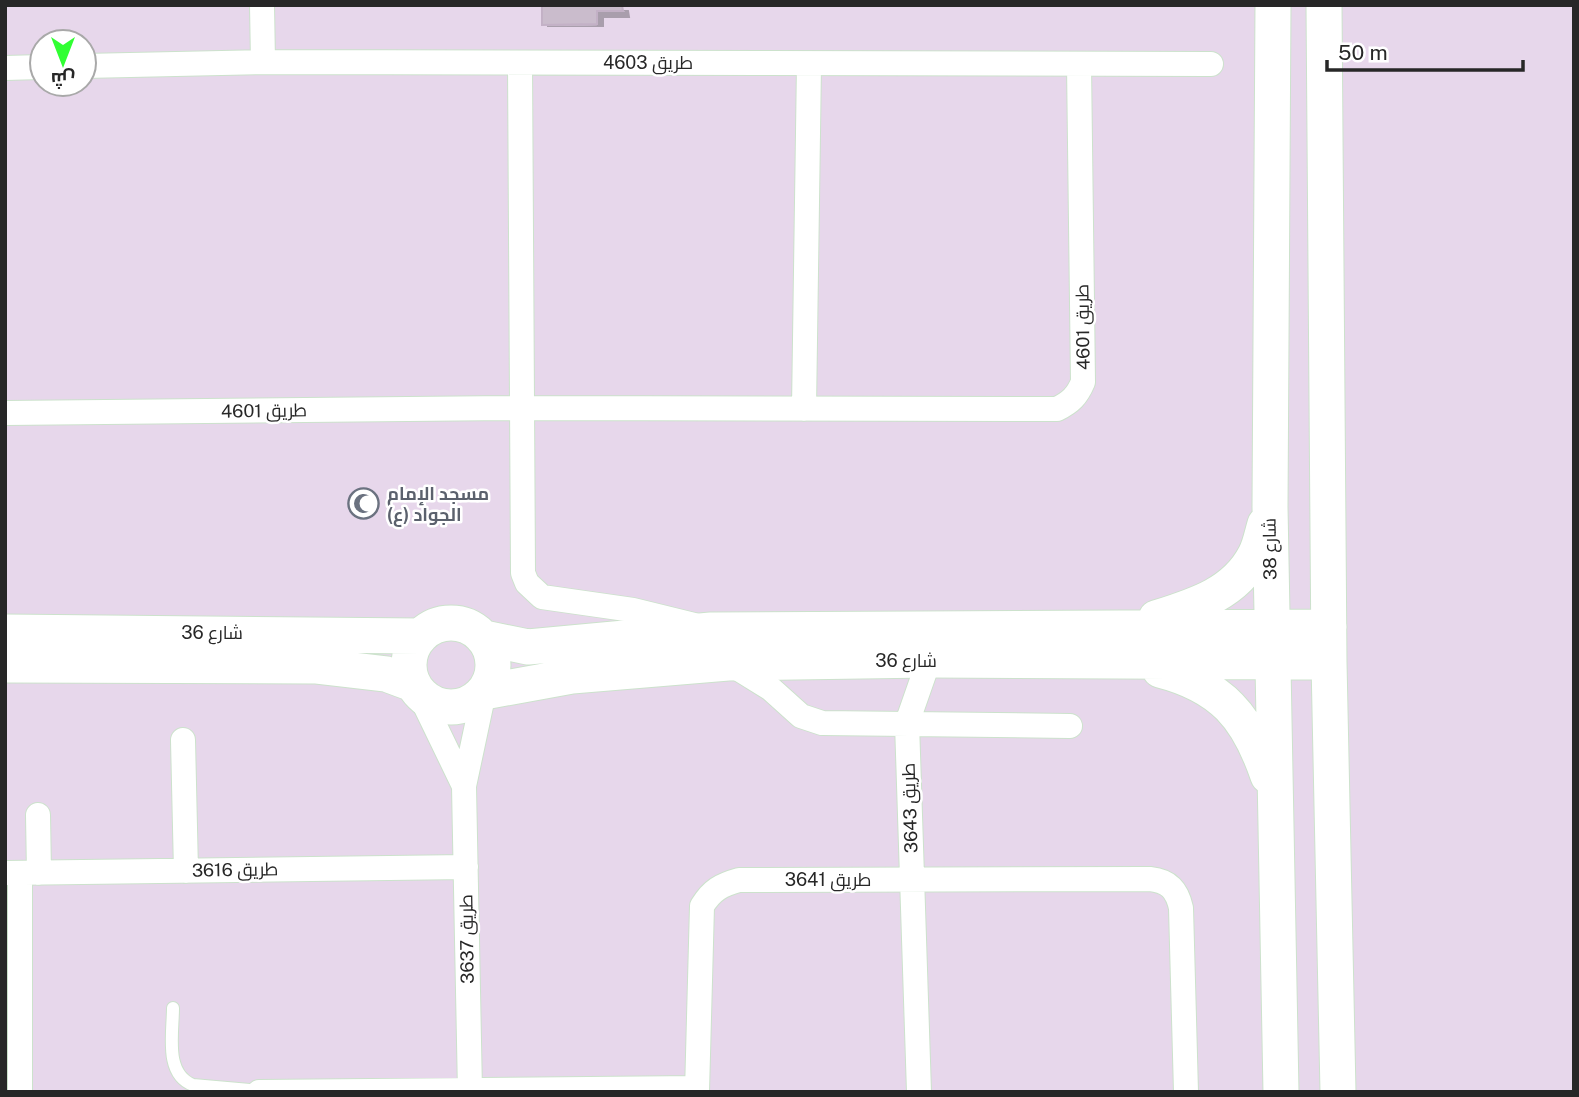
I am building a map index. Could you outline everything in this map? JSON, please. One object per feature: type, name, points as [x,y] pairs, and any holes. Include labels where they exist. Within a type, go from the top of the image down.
[{"type":"street","points":[[262,5],[263,62]]},
{"type":"street","name":"شارع 38","points":[[1273,5],[1270,507],[1281,1092]]},
{"type":"street","points":[[1324,5],[1329,662],[1338,1092]]},
{"type":"street","name":"طريق 4603","points":[[98,66],[263,62],[1211,64]]},
{"type":"street","points":[[520,63],[523,573],[533,591],[552,600],[633,610],[711,630]]},
{"type":"street","points":[[804,409],[808,64]]},
{"type":"street","name":"طريق 4601","points":[[5,413],[522,408],[1057,409],[1078,394],[1084,369],[1079,64]]},
{"type":"street","points":[[5,68],[28,67]]},
{"type":"street","points":[[1128,644],[1220,594],[1238,577],[1255,555],[1270,507]]},
{"type":"street","points":[[452,623],[473,629],[484,638],[492,651],[492,680],[484,692],[473,701],[460,707],[446,707],[432,703],[416,690],[409,672],[409,659],[412,646],[420,636],[432,627],[452,623]]},
{"type":"street","name":"شارع 36","points":[[484,692],[572,676],[728,663],[929,660],[1128,644],[1272,627],[1329,627]]},
{"type":"street","name":"شارع 36","points":[[484,638],[517,645],[548,646],[711,630],[1128,644],[1273,663],[1329,662]]},
{"type":"street","name":"شارع 36","points":[[5,632],[420,636]]},
{"type":"street","points":[[1128,644],[1224,699],[1246,725],[1258,747],[1277,802]]},
{"type":"street","points":[[907,723],[929,660]]},
{"type":"street","points":[[728,663],[771,689],[811,721],[833,724],[1070,726]]},
{"type":"street","name":"شارع 36","points":[[5,665],[317,666],[386,674],[416,690]]},
{"type":"street","name":"طريق 3637","points":[[416,690],[464,786]]},
{"type":"street","name":"طريق 3637","points":[[470,1091],[464,786],[484,692]]},
{"type":"street","name":"طريق 3643","points":[[907,723],[919,1092]]},
{"type":"street","points":[[183,740],[186,871]]},
{"type":"street","points":[[20,1092],[21,873],[38,815]]},
{"type":"street","name":"طريق 3616","points":[[21,873],[466,867]]},
{"type":"street","name":"طريق 3641","points":[[697,1090],[702,906],[710,893],[722,885],[739,880],[1150,879],[1162,880],[1172,887],[1181,908],[1185,1092]]},
{"type":"street","points":[[260,1091],[697,1090]]},
{"type":"lane","points":[[173,1008],[173,1062],[177,1074],[184,1081],[193,1085],[260,1091]]},
{"type":"building","points":[[542,5],[622,5],[623,11],[597,11],[597,24],[542,25]]},
{"type":"place","name":"مسجد الإمام الجواد (ع)","points":[[364,504]]}]
